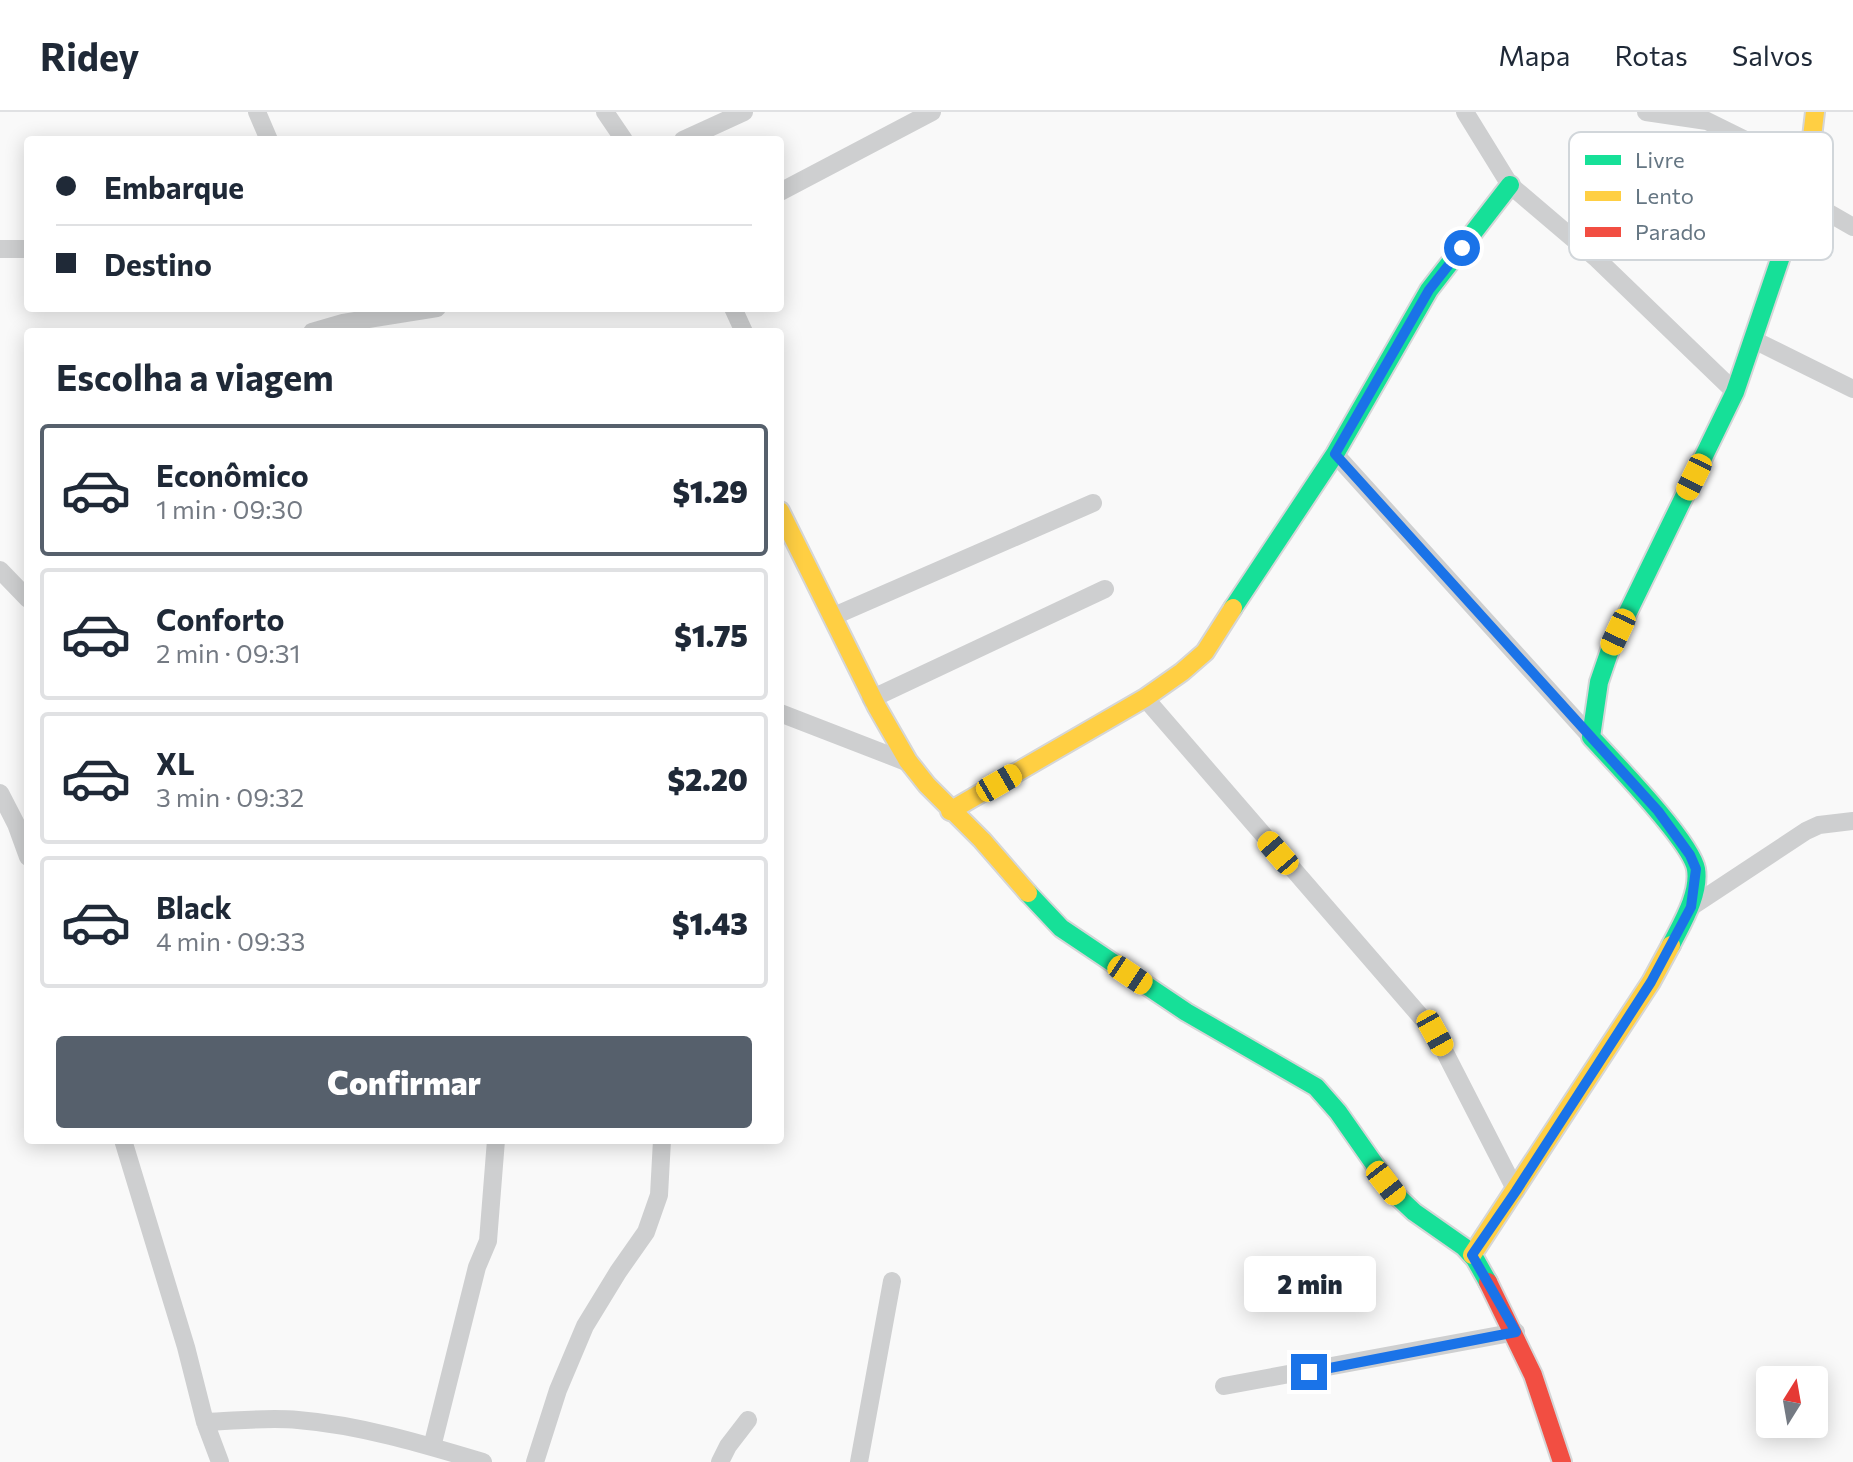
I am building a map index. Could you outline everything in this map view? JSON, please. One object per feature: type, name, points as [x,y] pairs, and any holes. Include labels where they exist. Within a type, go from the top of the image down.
[{"type":"street","points":[[257,112],[267,136]]},
{"type":"street","points":[[605,112],[621,136]]},
{"type":"street","points":[[692,136],[744,112]]},
{"type":"street","points":[[784,190],[932,112]]},
{"type":"street","points":[[1465,112],[1510,185],[1569,235]]},
{"type":"street","points":[[1646,112],[1707,121],[1729,132]]},
{"type":"street","points":[[1813,132],[1815,112]]},
{"type":"street","points":[[950,811],[1145,698],[1205,652],[1269,550],[1335,454],[1429,290],[1510,185]]},
{"type":"street","points":[[1833,215],[1853,227]]},
{"type":"street","points":[[0,249],[24,249]]},
{"type":"street","points":[[1598,260],[1735,392]]},
{"type":"street","points":[[1591,737],[1599,682],[1611,647],[1735,392],[1780,260]]},
{"type":"street","points":[[323,328],[342,321],[408,312]]},
{"type":"street","points":[[1754,340],[1853,389]]},
{"type":"street","points":[[1335,454],[1658,811],[1690,855],[1696,869],[1691,907],[1651,982],[1472,1255]]},
{"type":"street","points":[[834,616],[1093,503]]},
{"type":"street","points":[[784,520],[834,616],[871,699],[909,763],[950,811],[989,847],[1031,898],[1061,928],[1186,1012],[1316,1087],[1334,1104],[1372,1165],[1398,1198],[1422,1220],[1472,1255],[1516,1332],[1543,1396],[1562,1462]]},
{"type":"street","points":[[0,570],[24,595]]},
{"type":"street","points":[[871,699],[1105,589]]},
{"type":"street","points":[[1145,698],[1435,1033],[1516,1191]]},
{"type":"street","points":[[784,715],[909,763]]},
{"type":"street","points":[[0,793],[24,846]]},
{"type":"street","points":[[1691,907],[1806,831],[1819,825],[1853,821]]},
{"type":"street","points":[[124,1144],[186,1347],[205,1422],[220,1462]]},
{"type":"street","points":[[432,1447],[477,1267],[488,1241],[496,1144]]},
{"type":"street","points":[[535,1462],[558,1390],[585,1326],[646,1232],[659,1195],[662,1144]]},
{"type":"street","points":[[859,1462],[892,1281]]},
{"type":"street","points":[[1224,1386],[1516,1332]]},
{"type":"street","points":[[205,1422],[297,1419],[432,1447],[483,1462]]},
{"type":"street","points":[[720,1462],[748,1420]]},
{"type":"traffic: fast","points":[[1233,608],[1335,454],[1429,290],[1510,185]]},
{"type":"traffic: fast","points":[[1671,945],[1693,898],[1696,869],[1691,856],[1666,821],[1591,737],[1599,682],[1611,647],[1735,392],[1780,260]]},
{"type":"traffic: fast","points":[[1028,893],[1061,928],[1186,1012],[1316,1087],[1338,1112],[1396,1195],[1414,1212],[1464,1247],[1488,1282]]},
{"type":"traffic: slow","points":[[1813,132],[1815,112]]},
{"type":"traffic: slow","points":[[784,519],[877,707],[908,761],[1028,893]]},
{"type":"traffic: slow","points":[[950,811],[1145,698],[1182,672],[1205,652],[1233,608]]},
{"type":"traffic: slow","points":[[1472,1255],[1651,982],[1671,945]]},
{"type":"traffic: jam","points":[[1488,1282],[1533,1375],[1562,1462]]},
{"type":"route","points":[[1309,1372],[1516,1332],[1472,1255],[1651,982],[1691,907],[1696,883],[1696,869],[1690,855],[1658,811],[1335,454],[1429,290],[1462,248]]}]
